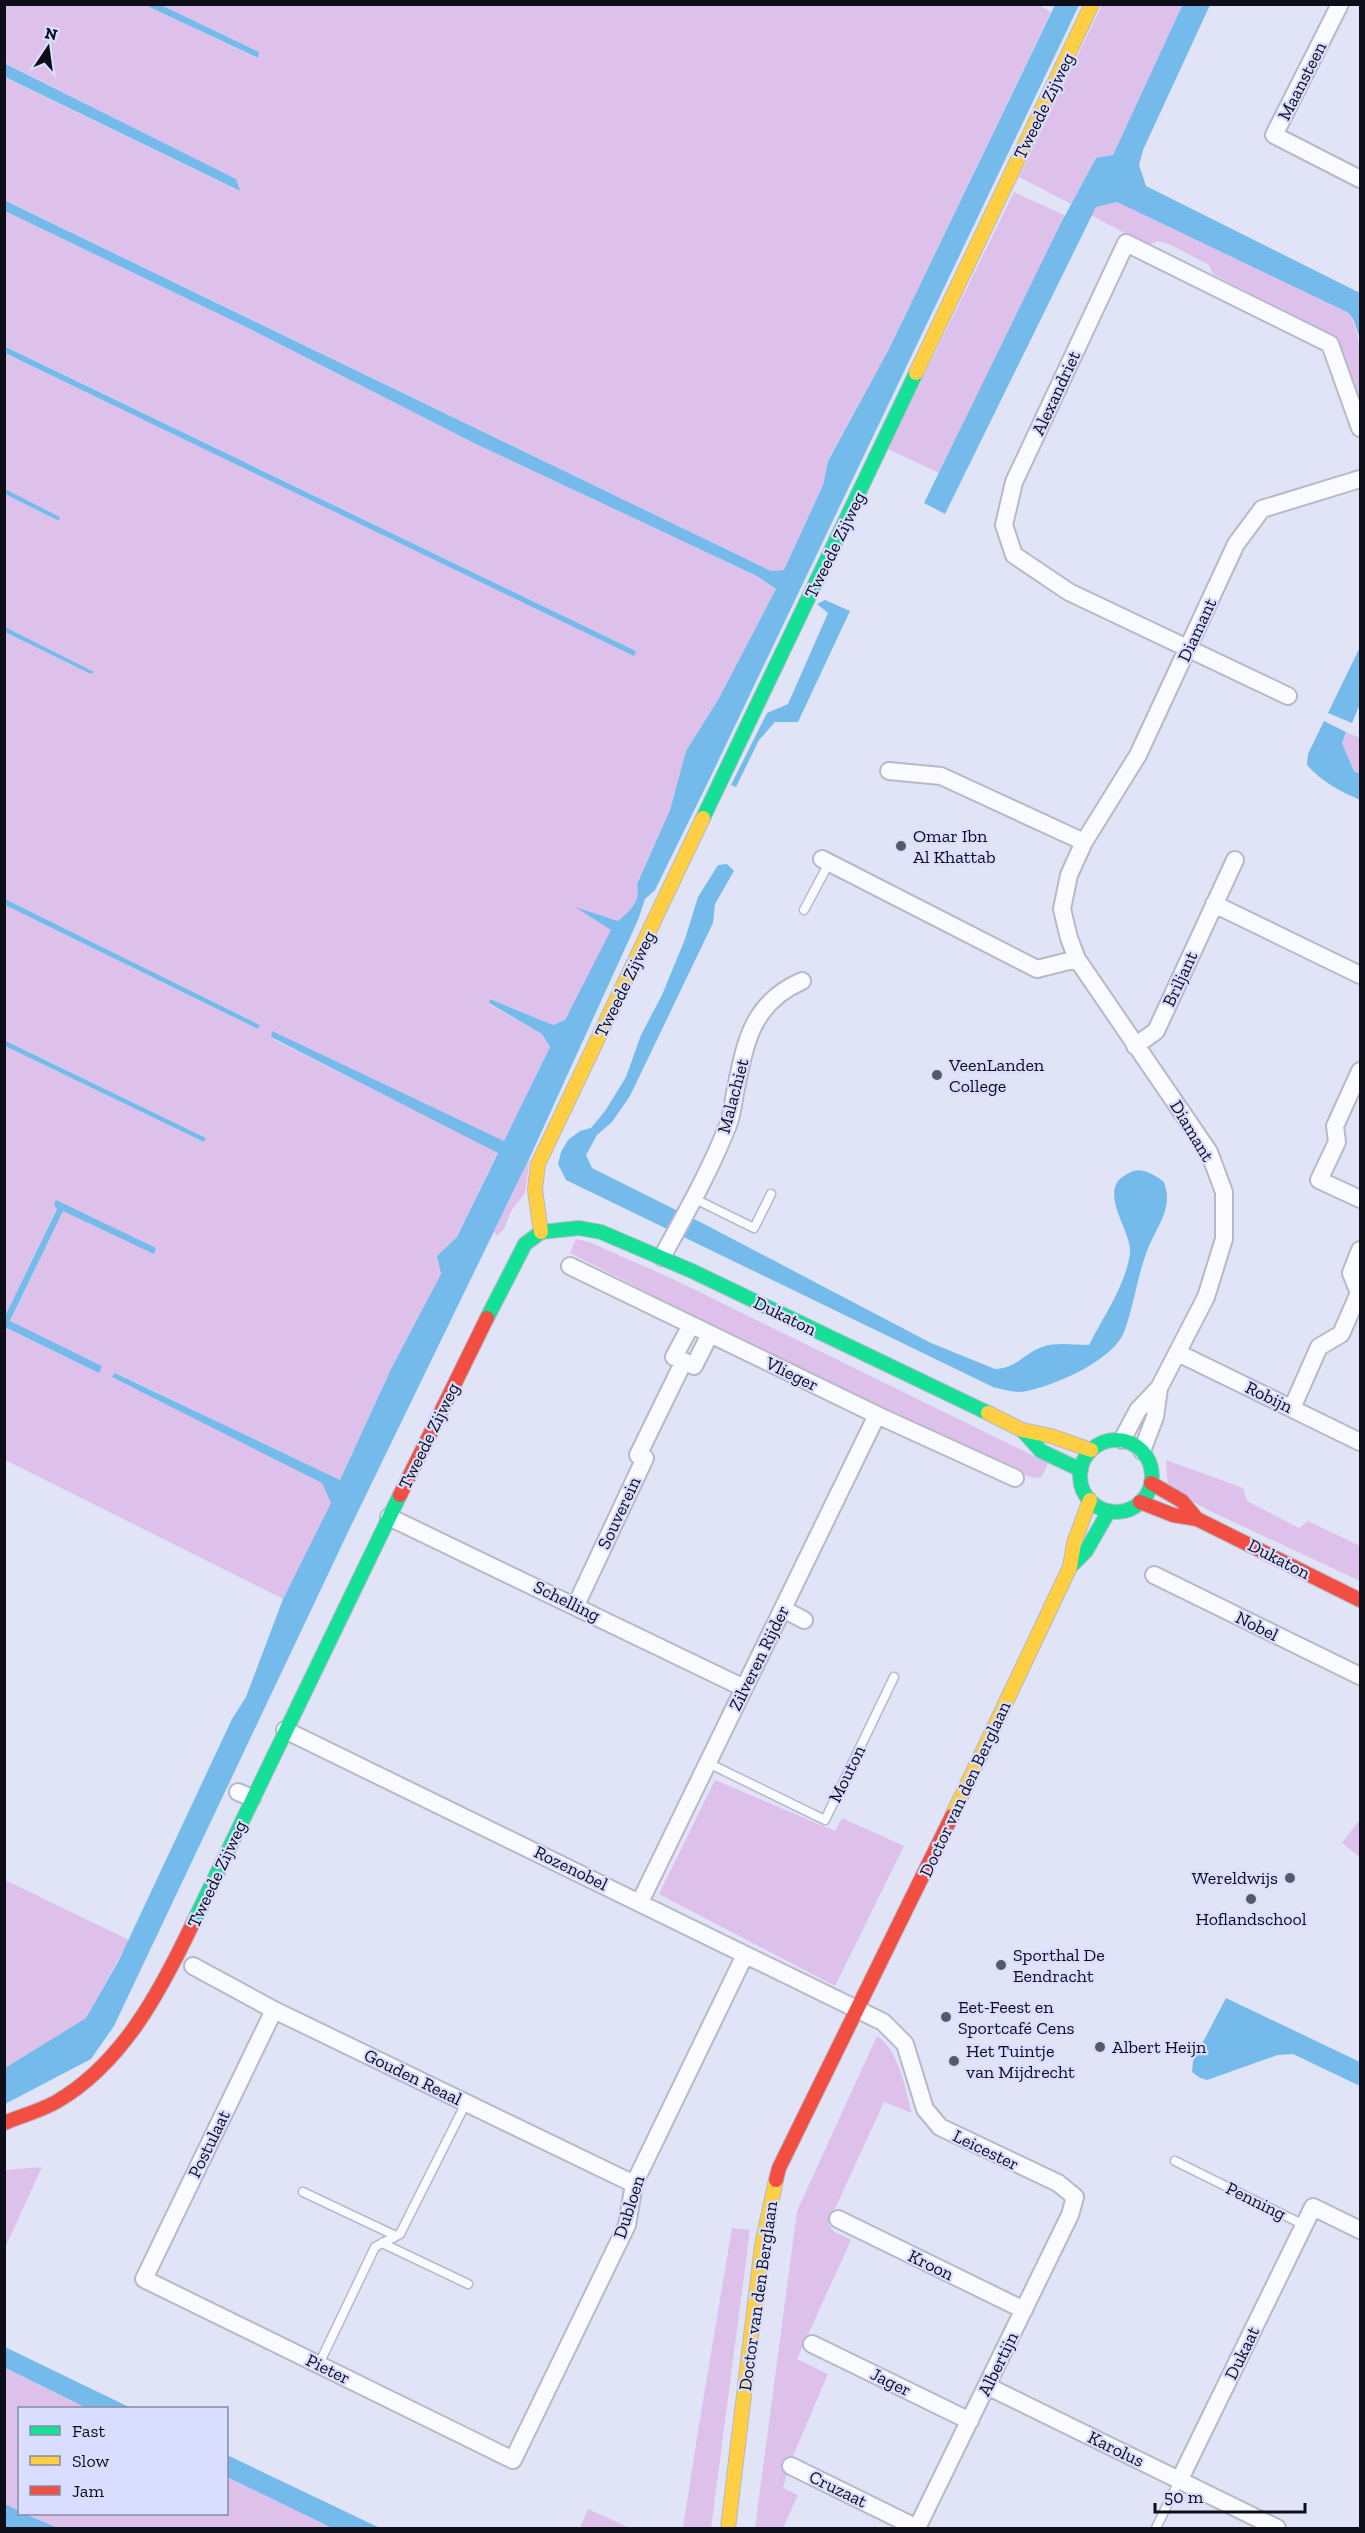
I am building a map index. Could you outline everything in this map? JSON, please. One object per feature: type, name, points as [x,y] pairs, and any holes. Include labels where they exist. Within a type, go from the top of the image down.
[{"type":"street","name":"Tweede Zijweg","points":[[4,2123],[56,2102],[95,2075],[122,2048],[176,1959],[245,1795],[285,1730],[516,1259],[525,1244],[541,1232],[536,1204],[535,1176],[538,1164],[1092,4]]},
{"type":"street","name":"Maansteen","points":[[1340,4],[1274,135],[1360,179]]},
{"type":"street","name":"Alexandriet","points":[[1288,696],[1060,585],[1014,555],[1004,525],[1014,482],[1126,243],[1330,344],[1360,428]]},
{"type":"street","name":"Diamant","points":[[1122,1440],[1138,1410],[1159,1388],[1206,1297],[1224,1239],[1224,1192],[1209,1152],[1077,959],[1062,909],[1069,875],[1084,842],[1138,755],[1236,544],[1262,509],[1360,479]]},
{"type":"street","points":[[889,771],[941,776],[1084,842]]},
{"type":"street","name":"Briljant","points":[[1135,1046],[1156,1031],[1235,860]]},
{"type":"street","points":[[825,861],[1037,969],[1077,959]]},
{"type":"street","points":[[1214,904],[1360,975]]},
{"type":"street","name":"Malachiet","points":[[662,1257],[729,1123],[741,1061],[751,1029],[767,1003],[785,988],[802,981]]},
{"type":"street","points":[[1360,1071],[1335,1126],[1337,1142],[1319,1180],[1360,1199]]},
{"type":"street","name":"Dukaton","points":[[541,1232],[579,1228],[601,1232],[662,1257],[1022,1430],[1051,1436],[1091,1450]]},
{"type":"street","points":[[1292,1408],[1318,1347],[1341,1334],[1345,1327],[1359,1293],[1350,1273],[1360,1250]]},
{"type":"street","name":"Vlieger","points":[[570,1266],[877,1415],[1015,1478]]},
{"type":"street","name":"Souverein","points":[[576,1605],[645,1458],[638,1455],[684,1361],[674,1357],[691,1324]]},
{"type":"street","points":[[684,1361],[694,1366],[710,1334]]},
{"type":"street","name":"Robijn","points":[[1178,1353],[1360,1442]]},
{"type":"street","name":"Diamant","points":[[1142,1451],[1155,1417],[1159,1388]]},
{"type":"street","name":"Zilveren Rijder","points":[[640,1902],[877,1415]]},
{"type":"street","name":"Dukaton","points":[[1022,1430],[1041,1451],[1080,1470]]},
{"type":"street","points":[[1111,1440],[1122,1440],[1142,1451],[1149,1461],[1152,1472],[1151,1483],[1147,1494],[1140,1502],[1120,1511],[1109,1511],[1090,1500],[1080,1481],[1080,1470],[1091,1450],[1111,1440]]},
{"type":"street","name":"Dukaton","points":[[1151,1483],[1182,1501],[1197,1519]]},
{"type":"street","name":"Doctor van den Berglaan","points":[[728,2529],[762,2246],[768,2207],[779,2168],[933,1857],[1070,1568],[1074,1543],[1090,1500]]},
{"type":"street","name":"Dukaton","points":[[1140,1502],[1173,1515],[1197,1519],[1360,1600]]},
{"type":"street","name":"Doctor van den Berglaan","points":[[1070,1568],[1086,1551],[1109,1511]]},
{"type":"street","name":"Schelling","points":[[389,1517],[576,1605],[744,1688]]},
{"type":"street","name":"Nobel","points":[[1155,1575],[1360,1676]]},
{"type":"street","points":[[783,1609],[804,1620]]},
{"type":"street","name":"Rozenobel","points":[[285,1730],[856,2009]]},
{"type":"street","name":"Dubloen","points":[[513,2460],[627,2225],[634,2184],[745,1955]]},
{"type":"street","name":"Gouden Reaal","points":[[193,1966],[274,2010],[634,2184]]},
{"type":"street","name":"Leicester","points":[[856,2009],[883,2022],[905,2044],[925,2109],[940,2127],[1058,2183],[1075,2198]]},
{"type":"street","name":"Postulaat","points":[[144,2278],[274,2010]]},
{"type":"street","name":"Albertijn","points":[[917,2528],[1070,2215],[1075,2198]]},
{"type":"street","name":"Penning","points":[[1304,2225],[1313,2207],[1360,2230]]},
{"type":"street","name":"Kroon","points":[[838,2219],[1024,2310]]},
{"type":"street","name":"Dukaat","points":[[1179,2481],[1304,2225]]},
{"type":"street","name":"Pieter","points":[[144,2278],[513,2460]]},
{"type":"street","name":"Jager","points":[[812,2344],[969,2421]]},
{"type":"street","name":"Karolus","points":[[987,2386],[1277,2529]]},
{"type":"street","name":"Cruzaat","points":[[791,2466],[917,2528]]},
{"type":"lane","points":[[804,909],[825,861]]},
{"type":"lane","points":[[693,1197],[754,1228],[771,1194]]},
{"type":"lane","name":"Mouton","points":[[708,1763],[825,1820],[894,1677]]},
{"type":"lane","points":[[319,2364],[375,2247],[400,2234],[466,2103]]},
{"type":"lane","name":"Penning","points":[[1175,2161],[1304,2225]]},
{"type":"lane","points":[[303,2192],[396,2236]]},
{"type":"lane","points":[[382,2242],[468,2284]]},
{"type":"lane","points":[[1155,2529],[1179,2481]]},
{"type":"shaded area","points":[[1037,4],[1051,12],[889,349],[828,460],[823,485],[784,570],[771,571],[5,200],[4,77],[239,191],[236,179],[5,63],[5,5],[145,5],[257,58],[259,52],[161,5]]},
{"type":"shaded area","points":[[1102,5],[1183,5],[1113,155],[1096,158],[1071,204],[1019,177]]},
{"type":"shaded area","points":[[1014,192],[1066,216],[939,473],[888,449]]},
{"type":"shaded area","points":[[1117,202],[1349,313],[1360,349],[1360,415],[1330,335],[1213,274],[1209,265],[1169,244],[1158,241],[1147,245],[1091,215],[1095,207]]},
{"type":"shaded area","points":[[5,211],[244,326],[474,443],[757,576],[776,589],[718,700],[686,751],[670,810],[637,883],[638,895],[634,905],[619,921],[578,909],[612,930],[565,1020],[553,1025],[490,999],[489,1004],[542,1034],[550,1047],[504,1141],[272,1032],[271,1038],[498,1152],[457,1237],[437,1256],[441,1274],[392,1367],[340,1480],[116,1373],[113,1377],[322,1483],[332,1503],[283,1599],[5,1460],[4,1332],[7,1328],[98,1372],[102,1366],[10,1322],[63,1210],[154,1253],[156,1248],[54,1205],[57,1208],[5,1316],[5,1046],[204,1142],[206,1138],[5,1040],[5,905],[258,1029],[260,1025],[5,899],[5,632],[90,673],[93,672],[5,627],[5,494],[59,521],[60,517],[5,489],[5,353],[634,655],[636,651],[5,346]]},
{"type":"shaded area","points":[[1346,732],[1360,738],[1360,774],[1354,771],[1342,743]]},
{"type":"shaded area","points":[[530,1157],[525,1193],[511,1211],[504,1229],[497,1236],[494,1232]]},
{"type":"shaded area","points":[[576,1239],[589,1242],[677,1281],[1048,1463],[1041,1478],[1030,1477],[759,1349],[570,1253]]},
{"type":"shaded area","points":[[1166,1460],[1243,1488],[1247,1501],[1299,1528],[1308,1521],[1360,1546],[1360,1581],[1208,1510],[1168,1488]]},
{"type":"shaded area","points":[[715,1780],[835,1831],[842,1818],[904,1846],[835,1986],[659,1894]]},
{"type":"shaded area","points":[[1360,1819],[1360,1857],[1342,1843]]},
{"type":"shaded area","points":[[5,1880],[129,1940],[86,2018],[5,2068]]},
{"type":"shaded area","points":[[877,2036],[885,2042],[896,2060],[912,2113],[884,2102],[828,2224],[833,2231],[851,2240],[797,2359],[828,2374],[790,2463],[783,2488],[798,2495],[783,2528],[755,2528],[797,2211]]},
{"type":"shaded area","points":[[42,2167],[5,2248],[5,2170]]},
{"type":"shaded area","points":[[732,2228],[750,2230],[711,2528],[683,2528],[698,2431]]},
{"type":"shaded area","points":[[4,2368],[85,2407],[18,2407],[18,2510],[5,2504]]},
{"type":"shaded area","points":[[228,2477],[332,2528],[58,2528],[27,2515],[228,2515]]},
{"type":"shaded area","points":[[588,2509],[630,2528],[580,2528]]},
{"type":"water","points":[[1183,4],[1210,5],[1143,150],[1139,165],[1146,186],[1360,293],[1360,339],[1349,313],[1117,202],[1096,207],[945,514],[924,503],[1061,223],[1096,158],[1113,155]]},
{"type":"water","points":[[145,5],[161,5],[259,52],[258,58]]},
{"type":"water","points":[[1055,5],[1079,5],[711,776],[655,890],[645,899],[638,920],[530,1157],[349,1530],[114,2026],[91,2059],[5,2104],[5,2068],[86,2018],[119,1960],[232,1719],[246,1697],[283,1599],[331,1503],[322,1483],[112,1377],[115,1373],[340,1480],[392,1367],[441,1274],[437,1256],[457,1237],[498,1153],[271,1037],[272,1031],[504,1141],[550,1047],[542,1034],[489,1003],[490,999],[553,1025],[565,1020],[611,930],[575,907],[618,921],[634,905],[638,896],[637,884],[670,810],[686,751],[718,700],[776,589],[757,576],[474,443],[244,326],[5,211],[4,200],[771,571],[784,570],[823,485],[828,461],[889,349]]},
{"type":"water","points":[[4,63],[236,179],[240,191],[5,77]]},
{"type":"water","points":[[4,346],[636,651],[634,656],[5,353]]},
{"type":"water","points":[[5,489],[60,517],[59,521],[5,494]]},
{"type":"water","points":[[825,600],[850,611],[798,722],[775,722],[759,740],[736,787],[731,785],[767,713],[788,704],[828,613],[817,604]]},
{"type":"water","points":[[4,628],[94,672],[91,674],[5,632]]},
{"type":"water","points":[[1360,647],[1360,704],[1352,723],[1328,713]]},
{"type":"water","points":[[1324,721],[1346,732],[1342,743],[1354,771],[1360,774],[1360,800],[1332,786],[1307,765],[1308,754]]},
{"type":"water","points":[[727,864],[734,871],[715,904],[713,923],[630,1096],[612,1122],[597,1135],[586,1155],[592,1168],[931,1343],[995,1369],[1014,1364],[1047,1345],[1089,1345],[1119,1289],[1130,1253],[1114,1190],[1118,1181],[1127,1174],[1142,1170],[1164,1182],[1167,1201],[1163,1218],[1147,1251],[1124,1332],[1118,1343],[1094,1363],[1063,1379],[1032,1390],[1020,1392],[993,1387],[566,1180],[558,1164],[561,1152],[568,1140],[580,1131],[591,1128],[605,1111],[626,1077],[641,1035],[662,995],[685,939],[698,897],[718,865]]},
{"type":"water","points":[[5,899],[260,1025],[258,1029],[5,905]]},
{"type":"water","points":[[4,1040],[206,1138],[204,1142],[5,1046]]},
{"type":"water","points":[[56,1200],[156,1248],[154,1254],[63,1211],[10,1321],[102,1366],[99,1373],[7,1328],[5,1332],[5,1316],[57,1209],[54,1205]]},
{"type":"water","points":[[1226,1998],[1360,2062],[1360,2086],[1293,2054],[1278,2055],[1207,2080],[1200,2078],[1192,2072],[1193,2061]]},
{"type":"water","points":[[4,2347],[129,2407],[85,2407],[5,2368]]},
{"type":"water","points":[[228,2456],[380,2528],[332,2528],[228,2477]]},
{"type":"water","points":[[5,2504],[18,2510],[18,2515],[27,2515],[58,2528],[5,2528]]},
{"type":"traffic: fast","points":[[703,818],[916,373]]},
{"type":"traffic: fast","points":[[487,1318],[525,1244],[541,1232],[579,1228],[601,1232],[692,1271],[988,1413]]},
{"type":"traffic: fast","points":[[1022,1430],[1041,1451],[1081,1470]]},
{"type":"traffic: fast","points":[[1116,1440],[1136,1446],[1146,1456],[1152,1476],[1146,1496],[1136,1506],[1116,1512],[1096,1506],[1086,1496],[1080,1476],[1086,1456],[1096,1446],[1116,1440]]},
{"type":"traffic: fast","points":[[192,1925],[400,1495]]},
{"type":"traffic: fast","points":[[1073,1564],[1086,1551],[1109,1511]]},
{"type":"traffic: slow","points":[[916,373],[1092,4]]},
{"type":"traffic: slow","points":[[541,1232],[535,1190],[538,1164],[703,818]]},
{"type":"traffic: slow","points":[[988,1413],[1022,1430],[1051,1436],[1091,1450]]},
{"type":"traffic: slow","points":[[952,1816],[1070,1567],[1074,1543],[1090,1500]]},
{"type":"traffic: slow","points":[[728,2528],[762,2245],[776,2180]]},
{"type":"traffic: jam","points":[[400,1495],[487,1318]]},
{"type":"traffic: jam","points":[[1151,1483],[1182,1501],[1197,1519]]},
{"type":"traffic: jam","points":[[1140,1502],[1173,1515],[1197,1519],[1360,1600]]},
{"type":"traffic: jam","points":[[776,2180],[779,2168],[952,1816]]},
{"type":"traffic: jam","points":[[4,2123],[56,2102],[101,2068],[137,2024],[167,1976],[192,1925]]},
{"type":"place","name":"Omar Ibn Al Khattab","points":[[901,846]]},
{"type":"place","name":"VeenLanden College","points":[[937,1075]]},
{"type":"place","name":"Wereldwijs","points":[[1290,1878]]},
{"type":"place","name":"Hoflandschool","points":[[1251,1899]]},
{"type":"place","name":"Sporthal De Eendracht","points":[[1001,1965]]},
{"type":"place","name":"Eet-Feest en Sportcafé Cens","points":[[946,2017]]},
{"type":"place","name":"Albert Heijn","points":[[1100,2047]]},
{"type":"place","name":"Het Tuintje van Mijdrecht","points":[[954,2061]]}]
